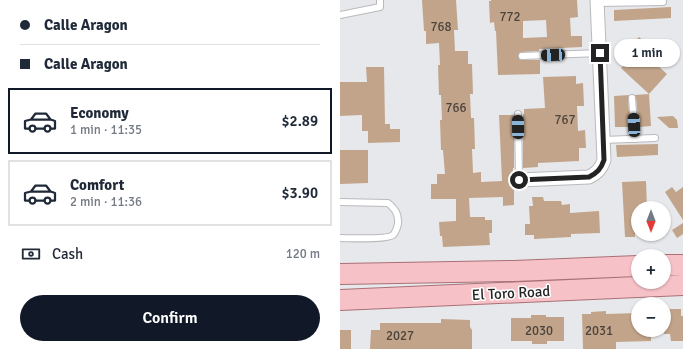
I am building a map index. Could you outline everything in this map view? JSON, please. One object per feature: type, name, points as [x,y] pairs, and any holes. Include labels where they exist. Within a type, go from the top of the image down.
[{"type":"main road","points":[[671,265],[683,265]]},
{"type":"main road","name":"El Toro Road","points":[[340,274],[499,271],[631,266]]},
{"type":"main road","name":"El Toro Road","points":[[340,300],[683,285]]},
{"type":"street","points":[[519,180],[589,177],[596,174],[602,167],[604,160],[597,2]]},
{"type":"lane","points":[[340,15],[380,7],[380,0]]},
{"type":"lane","points":[[597,2],[663,2]]},
{"type":"lane","points":[[522,56],[600,53]]},
{"type":"lane","points":[[632,98],[634,139]]},
{"type":"lane","points":[[518,114],[519,180]]},
{"type":"lane","points":[[603,140],[655,138]]},
{"type":"lane","points":[[340,202],[388,203],[396,210],[398,220],[397,230],[392,236],[385,238],[340,238]]},
{"type":"building","points":[[422,0],[456,0],[458,30],[454,30],[455,51],[468,51],[468,64],[472,64],[473,94],[470,94],[471,118],[474,118],[475,149],[472,149],[473,173],[481,172],[481,182],[502,181],[499,115],[514,115],[514,168],[511,180],[514,186],[514,205],[503,206],[503,197],[469,198],[470,217],[485,217],[485,220],[492,220],[492,233],[489,233],[490,245],[443,247],[442,236],[440,236],[439,222],[456,221],[456,199],[431,199],[431,184],[437,184],[437,174],[445,174],[443,150],[441,150],[440,120],[442,120],[441,95],[439,95],[439,43],[426,44]]},
{"type":"building","points":[[577,0],[578,17],[570,18],[571,36],[582,36],[582,47],[539,49],[539,51],[520,52],[518,56],[520,60],[540,60],[540,74],[498,75],[496,31],[494,22],[490,23],[489,1]],"holes":[[[546,20],[547,37],[523,38],[523,21]]]},
{"type":"building","points":[[671,7],[671,18],[614,21],[614,10]]},
{"type":"building","points":[[639,37],[662,57],[656,64],[667,74],[649,94],[621,68],[627,62],[616,52],[628,39],[633,43]]},
{"type":"building","points":[[366,67],[384,67],[385,124],[390,124],[390,129],[400,129],[400,142],[368,143],[368,131],[362,131],[362,115],[340,116],[340,82],[367,82]]},
{"type":"building","points":[[576,76],[576,84],[583,83],[584,106],[577,106],[578,131],[585,130],[586,148],[579,148],[579,161],[538,163],[538,167],[523,168],[524,109],[545,108],[543,77]]},
{"type":"building","points":[[649,94],[651,126],[639,127],[635,95]]},
{"type":"building","points":[[629,95],[630,127],[615,127],[614,96]]},
{"type":"building","points":[[673,116],[677,120],[678,128],[669,128],[657,117]]},
{"type":"building","points":[[658,144],[658,155],[617,157],[616,145]]},
{"type":"building","points":[[340,150],[368,150],[368,183],[340,184]]},
{"type":"building","points":[[646,181],[647,201],[631,201],[631,237],[625,237],[622,182]]},
{"type":"building","points":[[672,187],[676,192],[683,187],[683,220],[671,201],[665,192]]},
{"type":"building","points":[[532,197],[543,197],[544,201],[561,201],[562,205],[570,204],[570,213],[599,211],[600,233],[571,234],[571,237],[534,239],[534,235],[525,235],[525,224],[530,224],[529,206],[533,206]]},
{"type":"building","points":[[683,223],[683,234],[677,238],[672,230]]},
{"type":"building","points":[[671,309],[681,309],[681,316],[683,316],[683,341],[671,341]]},
{"type":"building","points":[[606,311],[606,314],[631,313],[631,337],[651,337],[651,341],[616,342],[616,349],[583,349],[582,314],[591,314],[591,312]]},
{"type":"building","points":[[531,315],[564,317],[564,341],[547,341],[547,344],[532,344],[532,341],[511,341],[511,318],[531,318]]},
{"type":"building","points":[[441,319],[470,320],[470,327],[472,330],[472,349],[370,349],[371,330],[380,330],[380,323],[441,323]]},
{"type":"building","points":[[340,330],[351,330],[351,349],[340,349]]},
{"type":"route","points":[[519,180],[589,177],[596,174],[602,167],[604,160],[600,53]]}]
